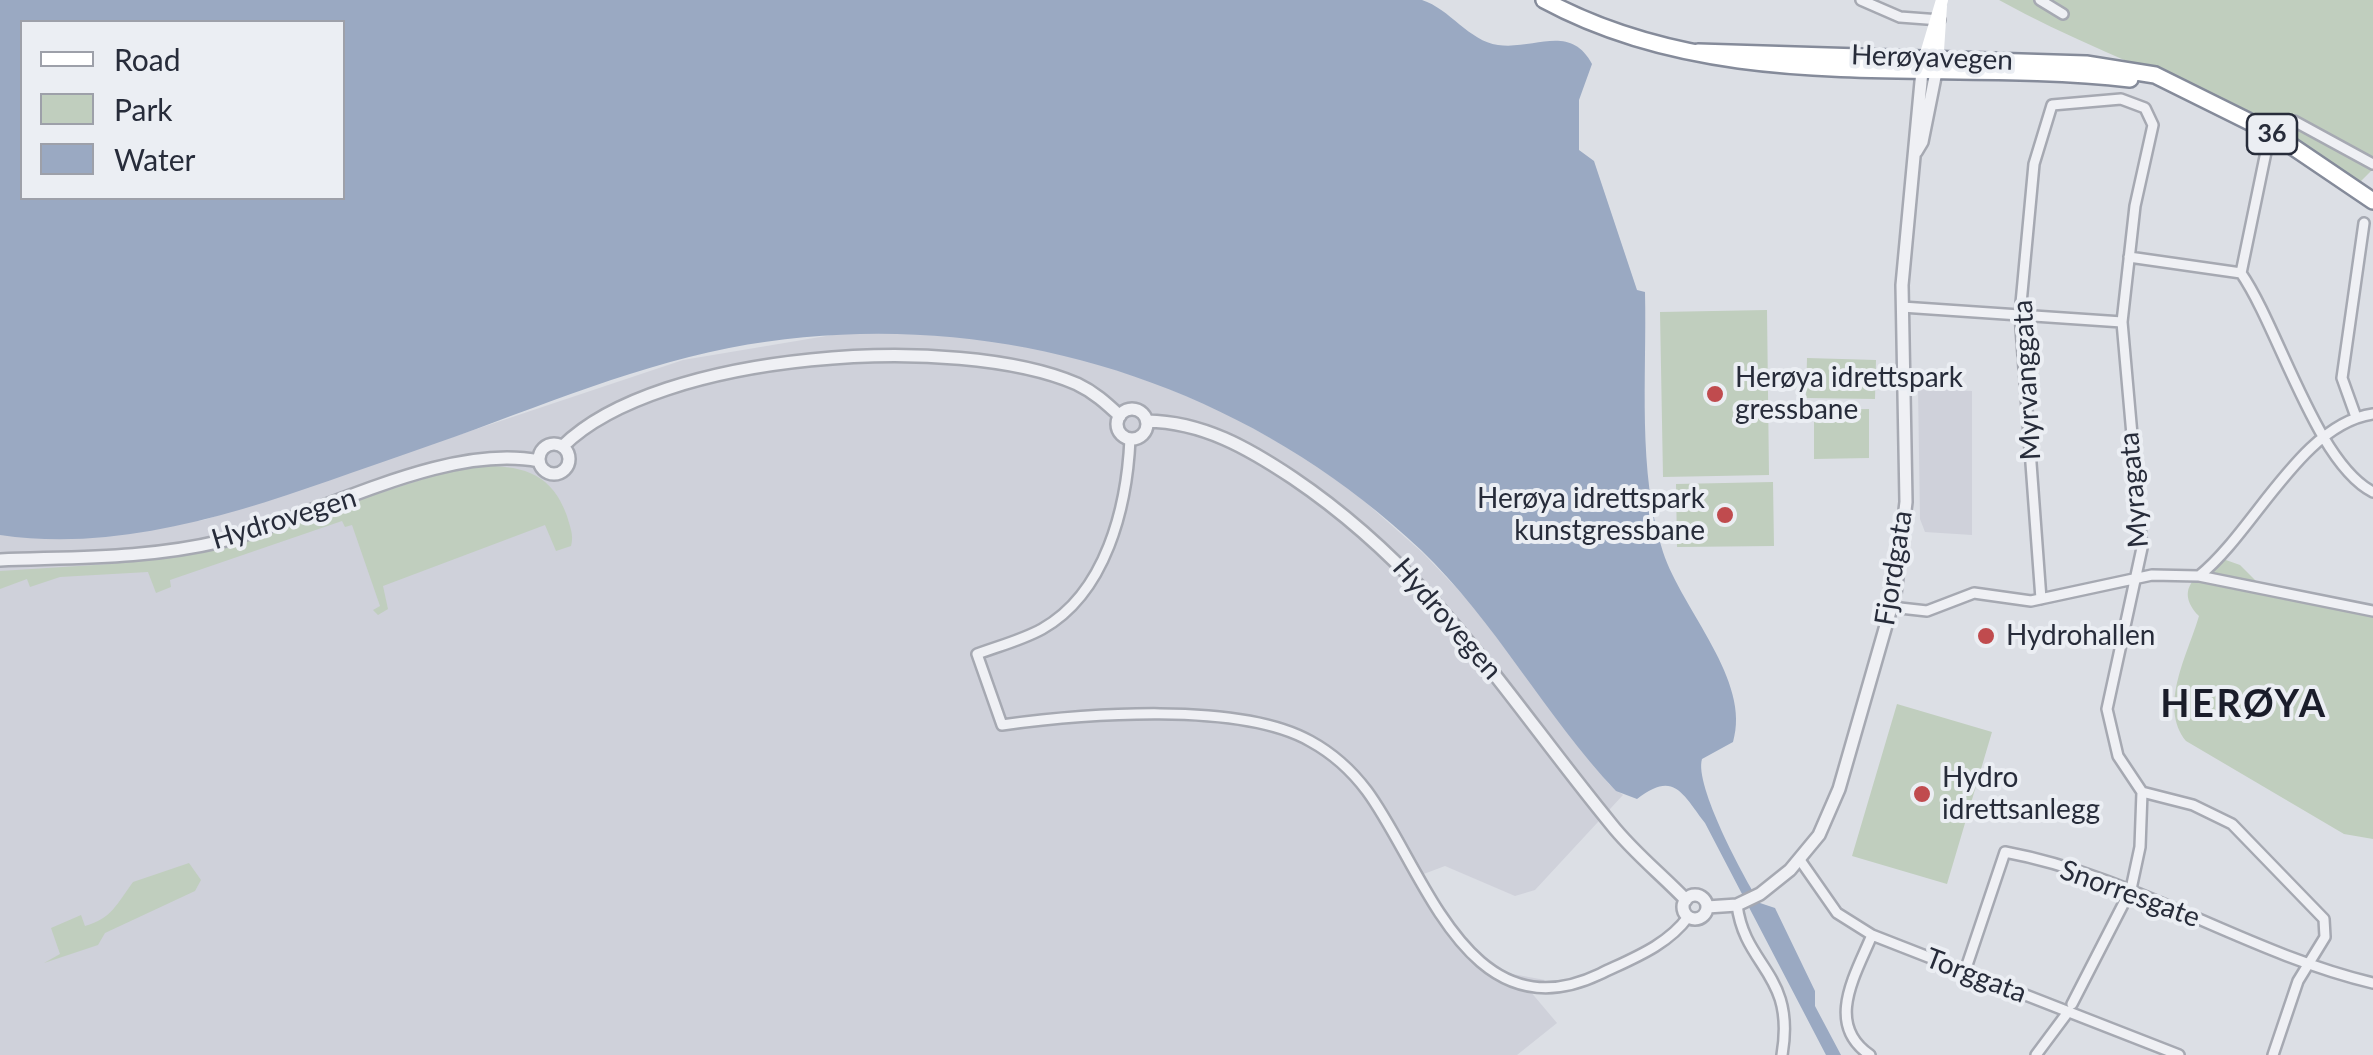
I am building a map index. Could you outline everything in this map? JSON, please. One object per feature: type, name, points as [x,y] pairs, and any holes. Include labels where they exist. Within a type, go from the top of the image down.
[{"type":"highway","name":"Herøyavegen","points":[[1544,0],[1618,32],[1710,58],[1755,63],[2101,65],[2155,74],[2274,134],[2373,200]]},
{"type":"main road","points":[[1930,65],[1942,2]]},
{"type":"street","points":[[1861,0],[1900,17],[1938,20]]},
{"type":"street","points":[[2040,0],[2064,14]]},
{"type":"street","name":"Fjordgata","points":[[1746,901],[1800,860],[1819,835],[1840,789],[1891,607],[1906,502],[1902,307],[1916,152],[1922,142],[1930,65]]},
{"type":"street","name":"Myragata","points":[[2052,105],[2121,99],[2151,115],[2153,125],[2129,257],[2122,322],[2142,548],[2110,686],[2107,724],[2118,756],[2142,792]]},
{"type":"street","name":"Myrvanggata","points":[[2041,599],[2020,314],[2034,164],[2052,105]]},
{"type":"street","points":[[2274,134],[2294,122],[2373,164]]},
{"type":"street","points":[[2266,152],[2241,272],[2324,435],[2350,475],[2373,492]]},
{"type":"street","points":[[2356,417],[2342,378],[2364,223]]},
{"type":"street","points":[[2129,257],[2241,272]]},
{"type":"street","points":[[1902,307],[2122,322]]},
{"type":"street","points":[[563,446],[570,460],[560,473],[547,472],[539,462],[546,446],[563,446],[600,416],[641,397],[740,371],[856,357],[923,357],[1030,370],[1075,383],[1120,416]]},
{"type":"street","points":[[1120,416],[1138,410],[1147,421],[1141,437],[1130,440]]},
{"type":"street","points":[[2199,576],[2324,435],[2356,417],[2373,414]]},
{"type":"street","points":[[1120,416],[1118,430],[1130,440]]},
{"type":"street","name":"Hydrovegen","points":[[1147,421],[1194,426],[1244,448],[1313,492],[1380,544],[1450,615],[1612,826],[1686,900]]},
{"type":"street","points":[[1130,440],[1112,536],[1084,592],[1042,629],[977,654],[1002,724],[1076,716],[1234,719],[1298,735],[1332,756],[1366,789],[1427,899],[1448,928],[1494,968],[1532,989],[1583,982],[1668,938],[1688,917]]},
{"type":"street","name":"Hydrovegen","points":[[0,564],[114,558],[190,548],[262,529],[464,461],[502,456],[539,462]]},
{"type":"street","points":[[1891,607],[1928,611],[1974,593],[2041,599],[2137,577],[2199,576],[2373,612]]},
{"type":"street","points":[[2036,1055],[2070,1008],[2131,890],[2140,847],[2142,792],[2211,812],[2247,838],[2298,897],[2324,919],[2324,937],[2298,981],[2272,1055]]},
{"type":"street","name":"Snorresgate","points":[[1965,971],[2000,859],[2006,852],[2131,890],[2308,965],[2373,983]]},
{"type":"street","name":"Torggata","points":[[1800,860],[1837,913],[1872,934],[2070,1008],[2179,1055]]},
{"type":"street","points":[[1688,917],[1684,911],[1686,900],[1698,896],[1706,907]]},
{"type":"street","points":[[1706,907],[1746,901],[1741,924],[1786,1008],[1782,1055]]},
{"type":"street","points":[[1688,917],[1700,918],[1706,907]]},
{"type":"street","points":[[1870,1055],[1856,1043],[1844,1012],[1872,934]]},
{"type":"shaded area","points":[[844,333],[919,333],[1004,342],[1078,357],[1158,384],[1228,414],[1306,458],[1355,493],[1423,553],[1470,602],[1609,784],[1623,795],[1535,890],[1515,896],[1445,866],[1413,878],[1443,924],[1507,973],[1545,980],[1530,991],[1557,1023],[1517,1055],[0,1055],[0,535],[74,537],[204,520],[683,360]]},
{"type":"shaded area","points":[[1918,388],[1972,391],[1972,535],[1925,532],[1920,519]]},
{"type":"green space","points":[[1999,0],[2373,0],[2373,169],[2360,182],[2229,109]]},
{"type":"green space","name":"Herøya idrettspark gressbane","points":[[1767,310],[1769,475],[1663,477],[1660,312]]},
{"type":"green space","points":[[1807,358],[1876,360],[1875,399],[1806,398]]},
{"type":"green space","points":[[1869,409],[1869,458],[1814,459],[1814,410]]},
{"type":"green space","points":[[480,466],[522,470],[544,481],[561,501],[572,535],[571,546],[556,551],[545,525],[383,586],[388,609],[378,615],[373,610],[380,606],[352,525],[345,527],[342,521],[170,580],[171,587],[156,593],[148,572],[60,577],[30,587],[27,579],[0,589],[0,571],[110,564],[204,550],[439,474]]},
{"type":"green space","name":"Herøya idrettspark kunstgressbane","points":[[1773,482],[1774,546],[1677,547],[1676,484]]},
{"type":"green space","points":[[2223,559],[2240,565],[2262,587],[2373,606],[2373,839],[2344,834],[2186,741],[2178,727],[2178,680],[2199,616],[2191,606],[2189,589],[2198,575]]},
{"type":"green space","name":"Hydro idrettsanlegg","points":[[1897,704],[1992,732],[1947,884],[1852,856]]},
{"type":"green space","points":[[189,863],[201,880],[195,891],[105,933],[98,945],[44,963],[60,954],[51,928],[81,915],[85,926],[94,923],[113,910],[133,882]]},
{"type":"water","points":[[0,0],[1422,0],[1488,42],[1512,46],[1562,41],[1573,44],[1592,64],[1579,100],[1579,150],[1594,161],[1637,290],[1645,292],[1646,457],[1655,521],[1672,574],[1712,646],[1733,695],[1733,742],[1702,759],[1705,789],[1760,903],[1775,908],[1815,991],[1815,1006],[1841,1055],[1826,1055],[1705,823],[1690,803],[1669,786],[1650,790],[1637,799],[1616,791],[1566,732],[1473,607],[1421,550],[1348,489],[1270,438],[1187,397],[1099,365],[1009,345],[917,335],[823,336],[729,348],[610,380],[316,485],[213,517],[107,537],[0,535]]},
{"type":"place","name":"Herøya idrettspark gressbane","points":[[1715,394]]},
{"type":"place","name":"Herøya idrettspark kunstgressbane","points":[[1725,515]]},
{"type":"place","name":"Hydrohallen","points":[[1986,636]]},
{"type":"place","name":"Hydro idrettsanlegg","points":[[1922,794]]},
{"type":"district","name":"HERØYA","points":[[2244,705]]}]
